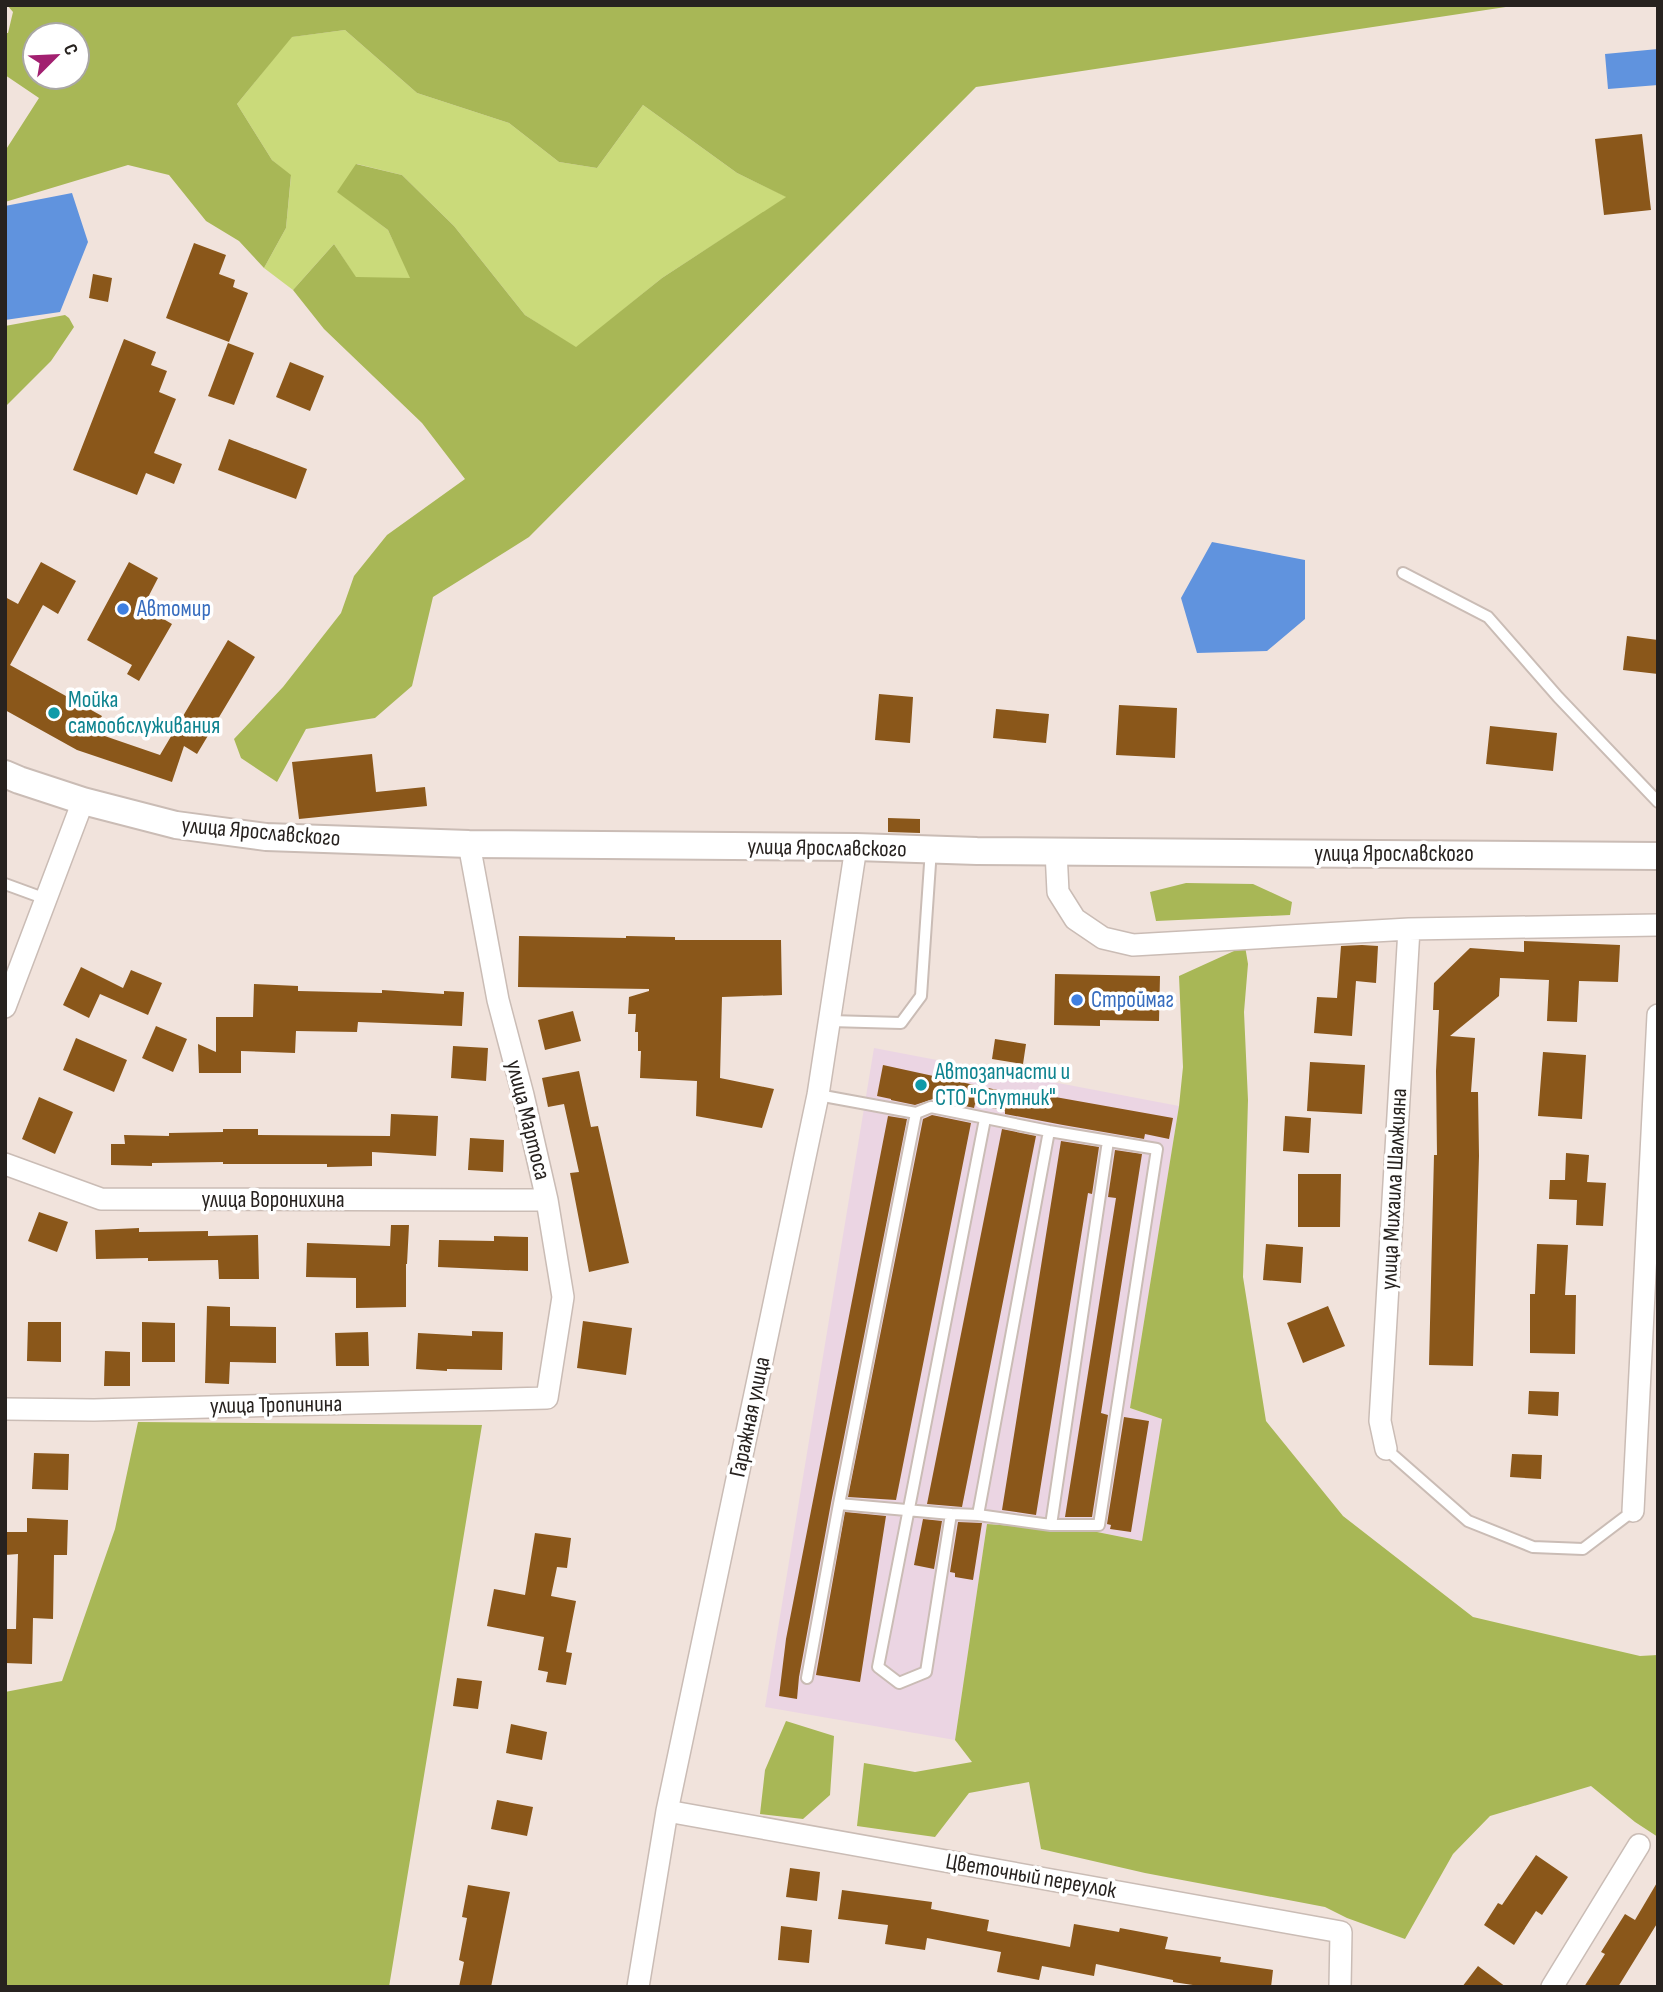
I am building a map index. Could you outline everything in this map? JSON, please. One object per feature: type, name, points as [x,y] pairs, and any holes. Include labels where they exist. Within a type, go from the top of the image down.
[{"type":"street","name":"улица Ярославского","points":[[5,774],[83,802],[176,825],[266,837],[469,844],[1658,856]]},
{"type":"street","points":[[5,1007],[83,802]]},
{"type":"street","name":"улица Мартоса","points":[[469,844],[498,1000],[547,1200],[563,1297],[547,1398]]},
{"type":"street","name":"Гаражная улица","points":[[638,1987],[667,1811],[818,1095],[856,847]]},
{"type":"street","points":[[1056,851],[1058,892],[1074,919],[1103,938],[1133,945],[1409,929],[1658,925]]},
{"type":"street","name":"улица Михаила Шалжияна","points":[[1386,1450],[1380,1421],[1409,929]]},
{"type":"street","points":[[1633,1511],[1658,1015]]},
{"type":"street","name":"улица Воронихина","points":[[5,1164],[101,1199],[547,1200]]},
{"type":"street","name":"улица Тропинина","points":[[5,1409],[94,1410],[547,1398]]},
{"type":"street","name":"Цветочный переулок","points":[[667,1811],[1341,1931],[1340,1987]]},
{"type":"street","points":[[1552,1987],[1639,1845]]},
{"type":"lane","points":[[1403,572],[1488,617],[1558,697],[1658,802]]},
{"type":"lane","points":[[830,1021],[901,1023],[921,996],[931,849]]},
{"type":"lane","points":[[5,884],[46,899]]},
{"type":"lane","points":[[818,1095],[916,1113],[931,1107],[1157,1149],[1099,1525],[1051,1525],[978,1515],[839,1504]]},
{"type":"lane","points":[[807,1678],[916,1113]]},
{"type":"lane","points":[[951,1514],[926,1672],[899,1683],[878,1667],[985,1119]]},
{"type":"lane","points":[[978,1515],[1049,1131]]},
{"type":"lane","points":[[1051,1525],[1108,1141]]},
{"type":"lane","points":[[1386,1450],[1468,1521],[1533,1547],[1583,1549],[1633,1511]]},
{"type":"shaded area","points":[[874,1048],[1179,1106],[1130,1408],[1162,1419],[1142,1541],[1097,1532],[987,1524],[955,1740],[765,1707]]},
{"type":"green space","points":[[7,5],[1519,5],[976,87],[529,537],[433,597],[412,686],[375,718],[306,729],[277,782],[241,758],[234,739],[283,687],[341,613],[354,576],[387,535],[465,479],[422,423],[324,329],[293,290],[334,244],[356,277],[410,278],[388,230],[337,192],[356,164],[402,175],[454,226],[525,315],[576,347],[662,278],[786,197],[737,173],[643,105],[597,168],[559,162],[509,123],[417,93],[345,30],[292,37],[237,104],[272,160],[291,175],[286,228],[264,268],[239,241],[206,221],[169,175],[128,165],[5,202],[5,151],[39,98],[29,91],[91,91],[91,21],[21,21],[21,86],[5,75],[5,33],[8,33],[13,12]]},
{"type":"green space","points":[[345,30],[417,93],[509,123],[559,162],[597,168],[643,105],[737,173],[787,197],[662,278],[576,348],[525,315],[454,226],[402,175],[357,164],[338,192],[388,230],[411,278],[356,278],[334,244],[293,290],[264,268],[286,228],[291,176],[272,160],[237,104],[291,37]]},
{"type":"green space","points":[[65,315],[74,327],[51,361],[5,407],[5,326]]},
{"type":"green space","points":[[1186,883],[1253,884],[1292,902],[1290,915],[1156,921],[1150,892]]},
{"type":"green space","points":[[1245,946],[1248,964],[1244,1012],[1248,1100],[1243,1277],[1266,1421],[1343,1516],[1473,1617],[1640,1656],[1658,1655],[1658,1837],[1591,1786],[1490,1816],[1453,1854],[1405,1939],[1325,1907],[1145,1873],[1041,1849],[1029,1782],[969,1793],[935,1837],[857,1826],[864,1763],[915,1772],[972,1762],[955,1740],[987,1524],[1097,1532],[1142,1541],[1162,1419],[1130,1408],[1179,1106],[1183,1067],[1179,976]]},
{"type":"green space","points":[[138,1422],[482,1425],[389,1987],[5,1987],[5,1692],[62,1681],[115,1529]]},
{"type":"green space","points":[[786,1721],[834,1736],[830,1795],[803,1819],[760,1814],[765,1770]]},
{"type":"water","points":[[1658,49],[1658,85],[1608,89],[1605,54]]},
{"type":"water","points":[[72,193],[88,242],[60,312],[5,320],[5,206]]},
{"type":"water","points":[[1212,542],[1305,560],[1305,619],[1267,651],[1197,653],[1181,598]]},
{"type":"building","points":[[1642,134],[1651,210],[1604,215],[1595,139]]},
{"type":"building","points":[[194,243],[226,255],[219,274],[235,280],[233,287],[248,293],[229,342],[166,318]]},
{"type":"building","points":[[93,274],[112,278],[108,302],[89,298]]},
{"type":"building","points":[[124,339],[156,352],[151,365],[167,371],[159,392],[176,399],[154,453],[182,464],[174,484],[146,473],[137,495],[73,470]]},
{"type":"building","points":[[228,343],[254,353],[234,405],[208,396]]},
{"type":"building","points":[[290,362],[324,376],[310,411],[276,397]]},
{"type":"building","points":[[229,439],[307,469],[296,499],[218,470]]},
{"type":"building","points":[[41,562],[76,581],[58,614],[43,605],[10,665],[102,716],[93,732],[160,755],[228,640],[255,657],[197,754],[184,746],[172,782],[77,750],[5,710],[5,597],[18,604]]},
{"type":"building","points":[[129,562],[158,578],[143,607],[172,624],[139,681],[127,674],[132,665],[87,640]]},
{"type":"building","points":[[1627,636],[1658,640],[1658,674],[1623,670]]},
{"type":"building","points":[[879,694],[913,697],[910,743],[875,740]]},
{"type":"building","points":[[1119,705],[1177,708],[1175,758],[1116,755]]},
{"type":"building","points":[[996,709],[1049,714],[1046,743],[993,738]]},
{"type":"building","points":[[1490,726],[1557,733],[1553,771],[1486,764]]},
{"type":"building","points":[[372,754],[376,792],[425,787],[427,806],[299,819],[292,762]]},
{"type":"building","points":[[888,818],[920,819],[920,833],[888,832]]},
{"type":"building","points":[[519,936],[781,940],[782,995],[722,997],[720,1078],[774,1089],[762,1128],[696,1116],[697,1081],[640,1078],[641,1051],[638,1051],[638,1032],[635,1032],[636,1014],[628,1014],[629,997],[649,989],[518,987]]},
{"type":"building","points":[[1524,941],[1620,945],[1618,982],[1579,981],[1577,1022],[1547,1021],[1549,980],[1500,978],[1499,996],[1450,1036],[1475,1038],[1471,1092],[1478,1092],[1479,1156],[1473,1366],[1429,1365],[1439,1010],[1433,1010],[1434,983],[1470,948],[1524,952]]},
{"type":"building","points":[[1341,946],[1378,946],[1376,983],[1356,981],[1352,1036],[1314,1033],[1317,997],[1337,998]]},
{"type":"building","points":[[81,967],[123,988],[131,970],[162,983],[148,1015],[100,994],[89,1018],[63,1005]]},
{"type":"building","points":[[1055,974],[1160,976],[1159,1021],[1100,1020],[1100,1026],[1054,1025]]},
{"type":"building","points":[[254,984],[298,986],[298,991],[382,993],[382,990],[444,994],[444,991],[464,992],[462,1026],[358,1022],[357,1032],[296,1031],[295,1053],[241,1051],[241,1073],[199,1073],[198,1044],[216,1052],[216,1017],[253,1017]]},
{"type":"building","points":[[573,1011],[581,1041],[545,1050],[538,1020]]},
{"type":"building","points":[[156,1026],[187,1039],[173,1072],[142,1058]]},
{"type":"building","points":[[76,1038],[127,1060],[114,1092],[63,1070]]},
{"type":"building","points":[[995,1039],[1026,1044],[1023,1064],[992,1059]]},
{"type":"building","points":[[453,1046],[488,1048],[486,1081],[451,1078]]},
{"type":"building","points":[[1543,1052],[1586,1055],[1582,1119],[1538,1116]]},
{"type":"building","points":[[1310,1062],[1365,1065],[1362,1114],[1307,1111]]},
{"type":"building","points":[[883,1065],[1043,1100],[1044,1095],[1173,1118],[1169,1139],[1145,1134],[1144,1139],[1063,1125],[1005,1114],[1005,1111],[975,1104],[974,1108],[933,1099],[915,1105],[891,1100],[877,1096]]},
{"type":"building","points":[[579,1071],[591,1127],[598,1126],[629,1263],[589,1272],[570,1173],[579,1172],[564,1104],[548,1107],[542,1078]]},
{"type":"building","points":[[39,1097],[73,1112],[55,1154],[22,1139]]},
{"type":"building","points":[[391,1114],[438,1116],[436,1156],[372,1152],[372,1166],[327,1167],[327,1164],[223,1162],[111,1165],[111,1144],[125,1144],[124,1135],[169,1136],[169,1133],[258,1129],[258,1135],[390,1136]]},
{"type":"building","points":[[932,1115],[971,1123],[896,1500],[848,1497],[923,1119]]},
{"type":"building","points":[[888,1116],[907,1119],[831,1503],[797,1699],[779,1696],[786,1639]]},
{"type":"building","points":[[1285,1116],[1311,1118],[1309,1153],[1283,1151]]},
{"type":"building","points":[[1002,1129],[1036,1136],[962,1507],[927,1504]]},
{"type":"building","points":[[470,1138],[504,1140],[503,1172],[468,1170]]},
{"type":"building","points":[[1061,1141],[1099,1147],[1092,1194],[1088,1193],[1036,1515],[1002,1510]]},
{"type":"building","points":[[1115,1150],[1142,1154],[1101,1413],[1108,1415],[1092,1517],[1065,1517],[1116,1198],[1108,1197]]},
{"type":"building","points":[[1566,1153],[1589,1155],[1587,1182],[1606,1183],[1603,1226],[1576,1225],[1577,1200],[1549,1199],[1550,1180],[1565,1180]]},
{"type":"building","points":[[1298,1174],[1341,1174],[1340,1227],[1298,1227]]},
{"type":"building","points":[[39,1212],[68,1222],[57,1252],[28,1241]]},
{"type":"building","points":[[391,1225],[409,1225],[406,1307],[356,1308],[356,1278],[306,1277],[307,1243],[390,1246]]},
{"type":"building","points":[[139,1228],[139,1232],[208,1231],[208,1236],[258,1235],[259,1279],[219,1279],[218,1260],[96,1259],[95,1230]]},
{"type":"building","points":[[494,1236],[528,1237],[528,1271],[438,1267],[439,1240],[494,1241]]},
{"type":"building","points":[[1266,1244],[1303,1247],[1301,1283],[1263,1280]]},
{"type":"building","points":[[1537,1244],[1568,1245],[1565,1295],[1576,1295],[1575,1354],[1530,1353],[1530,1294],[1535,1294]]},
{"type":"building","points":[[207,1306],[230,1307],[230,1326],[276,1327],[276,1363],[230,1362],[229,1384],[205,1383]]},
{"type":"building","points":[[1328,1306],[1345,1346],[1303,1363],[1287,1323]]},
{"type":"building","points":[[583,1321],[632,1328],[626,1375],[577,1368]]},
{"type":"building","points":[[28,1322],[61,1322],[61,1362],[27,1361]]},
{"type":"building","points":[[142,1322],[175,1323],[175,1362],[142,1362]]},
{"type":"building","points":[[472,1331],[503,1332],[502,1370],[416,1369],[418,1333],[472,1336]]},
{"type":"building","points":[[368,1332],[369,1366],[336,1366],[335,1333]]},
{"type":"building","points":[[105,1351],[130,1352],[130,1386],[104,1386]]},
{"type":"building","points":[[1529,1391],[1559,1392],[1558,1416],[1528,1414]]},
{"type":"building","points":[[1124,1417],[1149,1421],[1131,1532],[1110,1529],[1111,1525],[1107,1524]]},
{"type":"building","points":[[34,1453],[69,1454],[68,1490],[32,1489]]},
{"type":"building","points":[[1512,1454],[1542,1455],[1541,1479],[1510,1477]]},
{"type":"building","points":[[845,1512],[886,1516],[860,1682],[816,1675]]},
{"type":"building","points":[[27,1518],[68,1520],[67,1555],[54,1555],[53,1619],[33,1618],[32,1664],[5,1663],[5,1629],[16,1629],[18,1554],[5,1555],[5,1532],[27,1532]]},
{"type":"building","points":[[923,1519],[942,1521],[934,1569],[914,1565]]},
{"type":"building","points":[[958,1522],[982,1523],[973,1580],[955,1577],[955,1573],[950,1572]]},
{"type":"building","points":[[535,1533],[571,1538],[567,1568],[557,1567],[551,1596],[576,1601],[566,1652],[572,1653],[566,1685],[546,1682],[548,1672],[538,1670],[544,1637],[487,1626],[494,1589],[525,1595]]},
{"type":"building","points":[[457,1678],[482,1681],[478,1709],[453,1706]]},
{"type":"building","points":[[511,1724],[547,1732],[542,1760],[506,1753]]},
{"type":"building","points":[[497,1800],[533,1807],[527,1836],[491,1829]]},
{"type":"building","points":[[1536,1855],[1568,1877],[1542,1915],[1536,1911],[1514,1945],[1484,1925],[1498,1903],[1502,1905]]},
{"type":"building","points":[[790,1868],[820,1872],[817,1901],[786,1897]]},
{"type":"building","points":[[1658,1881],[1658,1922],[1618,1987],[1584,1987],[1605,1954],[1601,1952],[1625,1914],[1635,1920]]},
{"type":"building","points":[[468,1885],[510,1892],[491,1987],[459,1987],[464,1962],[459,1960],[467,1918],[462,1917]]},
{"type":"building","points":[[842,1890],[932,1902],[931,1909],[989,1920],[987,1931],[1070,1947],[1074,1924],[1119,1932],[1120,1928],[1168,1937],[1165,1949],[1221,1957],[1220,1962],[1273,1970],[1271,1987],[1206,1987],[1096,1964],[1094,1976],[1042,1966],[1039,1980],[997,1972],[1001,1952],[927,1938],[925,1950],[885,1944],[888,1925],[838,1919]]},
{"type":"building","points":[[781,1926],[812,1930],[809,1963],[778,1960]]},
{"type":"building","points":[[1478,1966],[1506,1987],[1462,1987]]},
{"type":"place","name":"Автомир","points":[[123,609]]},
{"type":"place","name":"Мойка самообслуживания","points":[[54,713]]},
{"type":"place","name":"Строймаг","points":[[1077,1000]]},
{"type":"place","name":"Автозапчасти и СТО \"Спутник\"","points":[[921,1085]]}]
